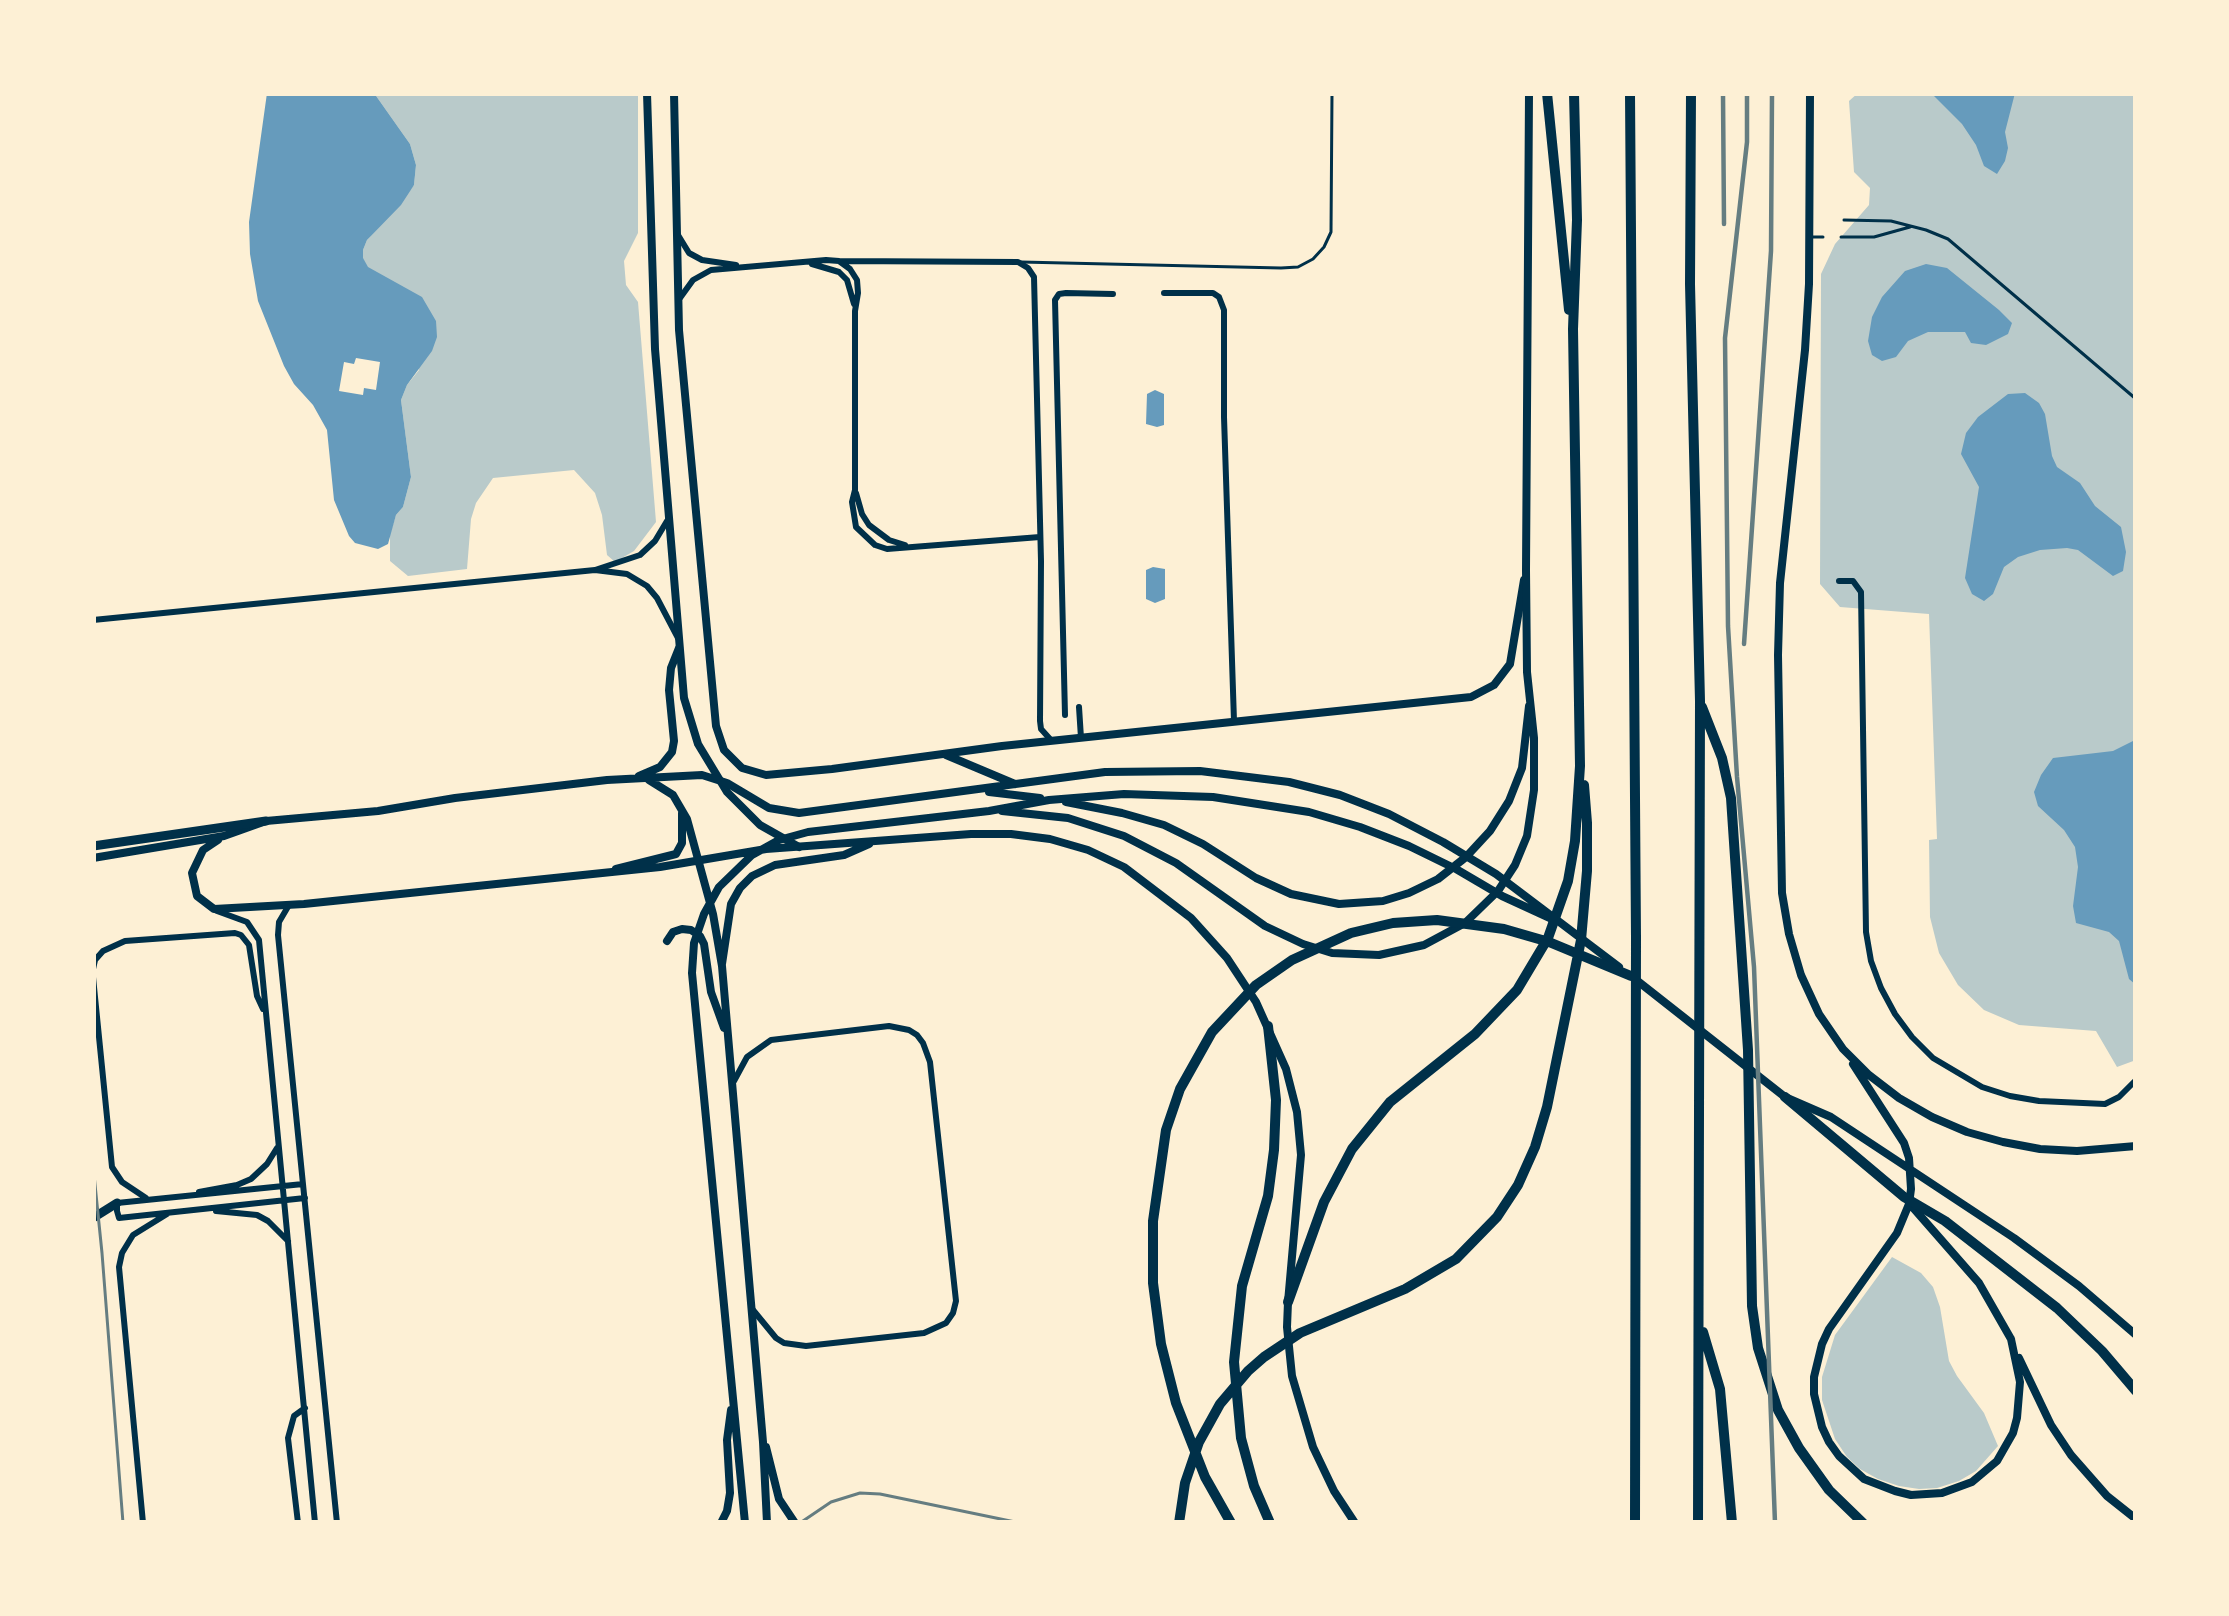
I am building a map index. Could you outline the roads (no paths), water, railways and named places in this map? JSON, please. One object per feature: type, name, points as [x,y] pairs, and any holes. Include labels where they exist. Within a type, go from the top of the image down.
[{"type":"highway","points":[[1546,93],[1563,276],[1573,329]]},
{"type":"highway","points":[[1288,1303],[1324,1202],[1352,1149],[1390,1102],[1490,1021],[1517,990],[1539,957],[1568,881],[1580,766],[1574,93]]},
{"type":"highway","points":[[1630,93],[1635,1523]]},
{"type":"highway","points":[[1691,93],[1690,284],[1700,701],[1698,1523]]},
{"type":"highway","points":[[1700,701],[1723,758],[1731,798],[1748,1050],[1752,1306],[1758,1348],[1778,1410],[1798,1448],[1829,1490],[1863,1523]]},
{"type":"highway","points":[[1179,1523],[1191,1462],[1209,1422],[1264,1357],[1300,1333],[1440,1270],[1471,1246],[1508,1202],[1535,1147],[1552,1087],[1584,917],[1587,823],[1580,766]]},
{"type":"highway","points":[[1231,1523],[1195,1455],[1176,1403],[1161,1344],[1153,1283],[1155,1191],[1166,1130],[1189,1069],[1212,1032],[1240,1000],[1292,960],[1351,933],[1415,921],[1481,924],[1550,942],[1631,976]]},
{"type":"highway","points":[[1268,1026],[1276,1100],[1273,1162],[1242,1286],[1234,1362],[1241,1438],[1270,1523]]},
{"type":"highway","points":[[1785,1097],[1904,1197],[1935,1214],[2056,1308],[2136,1391]]},
{"type":"highway","points":[[1700,1323],[1720,1389],[1732,1523]]},
{"type":"main road","points":[[647,93],[654,326],[681,682],[694,731],[718,779],[760,825],[800,848]]},
{"type":"main road","points":[[674,93],[679,339],[716,726],[724,750],[742,768],[766,775],[1462,699],[1480,694],[1510,664],[1526,570]]},
{"type":"main road","points":[[988,811],[1068,818],[1124,836],[1176,863],[1243,912],[1289,938],[1348,955],[1394,953],[1438,939],[1488,903],[1515,865],[1530,821],[1535,752],[1526,570],[1529,93]]},
{"type":"main road","points":[[1810,93],[1805,350],[1778,619],[1782,892],[1801,975],[1819,1013],[1897,1129],[1909,1158],[1911,1189],[1898,1233],[1822,1344],[1814,1377],[1822,1427],[1839,1456],[1864,1479],[1895,1491],[1926,1495],[1958,1489],[1985,1472],[2006,1448],[2017,1418],[2020,1382],[2011,1339]]},
{"type":"main road","points":[[631,779],[660,767],[672,752],[669,679],[679,643]]},
{"type":"main road","points":[[975,791],[1052,799],[1143,818],[1203,844],[1256,878],[1309,899],[1339,904],[1383,901],[1438,879],[1490,831],[1522,769],[1530,698]]},
{"type":"main road","points":[[946,755],[1016,784]]},
{"type":"main road","points":[[93,845],[455,798],[693,775],[718,779],[759,804],[789,812],[1136,770],[1200,771],[1289,782],[1365,804],[1470,858],[1785,1097],[1831,1117],[2014,1238],[2136,1335]]},
{"type":"main road","points":[[644,779],[667,789],[683,809],[713,914],[722,965],[767,1523]]},
{"type":"main road","points":[[745,1523],[692,974],[694,943],[711,900],[752,855],[793,835],[1048,800],[1124,794],[1213,797],[1360,827],[1456,868],[1564,925]]},
{"type":"main road","points":[[609,872],[676,854],[682,843],[683,809]]},
{"type":"main road","points":[[93,858],[224,836],[266,821]]},
{"type":"main road","points":[[224,836],[203,850],[192,873],[197,896],[214,910],[609,872],[749,850],[971,833],[1050,839],[1124,867],[1171,900],[1210,937],[1243,980],[1286,1069],[1300,1133],[1289,1352],[1301,1412],[1323,1470],[1355,1523]]},
{"type":"main road","points":[[722,965],[731,904],[752,876],[776,865],[844,855],[873,842]]},
{"type":"main road","points":[[667,940],[682,928],[696,932],[702,940],[711,992],[728,1041]]},
{"type":"main road","points":[[1843,1049],[1899,1098],[1966,1132],[2040,1149],[2136,1150]]},
{"type":"main road","points":[[1904,1197],[1978,1282],[2011,1339],[2042,1409],[2082,1470],[2136,1519]]},
{"type":"main road","points":[[93,1219],[117,1203]]},
{"type":"main road","points":[[722,1523],[730,1493],[727,1440],[733,1403]]},
{"type":"main road","points":[[763,1442],[779,1499],[795,1523]]},
{"type":"street","points":[[677,231],[689,253],[739,266]]},
{"type":"street","points":[[802,262],[839,272],[847,280],[855,311]]},
{"type":"street","points":[[839,262],[857,280],[852,515],[864,537],[887,549],[1040,537]]},
{"type":"street","points":[[678,301],[693,280],[711,270],[739,266],[1018,262],[1028,268],[1036,288],[1040,721],[1046,736],[1054,740]]},
{"type":"street","points":[[1065,716],[1055,299],[1066,293],[1112,294]]},
{"type":"street","points":[[1164,293],[1213,293],[1224,310],[1234,722]]},
{"type":"street","points":[[1040,495],[1059,506]]},
{"type":"street","points":[[1040,519],[1059,506]]},
{"type":"street","points":[[596,570],[645,551],[669,520]]},
{"type":"street","points":[[93,620],[596,570],[627,574],[647,586],[679,643]]},
{"type":"street","points":[[1840,580],[1853,581],[1862,592],[1866,932],[1871,961],[1895,1014],[1933,1058],[1969,1081],[2010,1096],[2105,1103],[2136,1080]]},
{"type":"street","points":[[1079,707],[1081,738]]},
{"type":"street","points":[[289,905],[278,934],[338,1523]]},
{"type":"street","points":[[214,910],[247,922],[257,935],[315,1523]]},
{"type":"street","points":[[149,1200],[122,1182],[112,1167],[95,960],[124,941],[235,933],[249,945],[258,1002],[266,1012]]},
{"type":"street","points":[[732,1084],[747,1057],[771,1040],[889,1026],[917,1035],[930,1061],[956,1301],[946,1323],[924,1333],[806,1346],[776,1338],[752,1308]]},
{"type":"street","points":[[190,1196],[251,1178],[267,1165],[279,1145]]},
{"type":"street","points":[[303,1184],[117,1203],[119,1218],[304,1198]]},
{"type":"street","points":[[207,1208],[257,1215],[288,1241]]},
{"type":"street","points":[[143,1523],[119,1267],[133,1235],[170,1213]]},
{"type":"street","points":[[298,1523],[289,1438],[294,1416],[305,1408]]},
{"type":"lane","points":[[1018,262],[1281,268],[1313,260],[1331,232],[1331,93]]},
{"type":"lane","points":[[1810,220],[1822,220]]},
{"type":"lane","points":[[1844,220],[1891,221],[1937,233],[1966,252],[2136,399]]},
{"type":"lane","points":[[1841,237],[1866,238],[1915,227]]},
{"type":"lane","points":[[1810,237],[1823,237]]},
{"type":"water","points":[[267,93],[374,93],[410,144],[416,165],[414,185],[363,250],[368,267],[422,297],[436,321],[437,337],[401,400],[411,477],[388,544],[378,549],[355,543],[349,536],[334,500],[327,430],[284,366],[258,301],[249,222]]},
{"type":"water","points":[[1931,93],[2015,93],[2005,132],[2008,148],[1997,174],[1984,166],[1962,124]]},
{"type":"water","points":[[1926,264],[1947,268],[1999,310],[2012,323],[2008,334],[1986,345],[1971,343],[1965,332],[1928,332],[1908,341],[1896,357],[1882,361],[1872,355],[1868,341],[1872,317],[1882,297],[1905,271]]},
{"type":"water","points":[[1155,390],[1164,394],[1164,425],[1157,427],[1146,424],[1147,394]]},
{"type":"water","points":[[2025,393],[2045,414],[2057,467],[2080,483],[2095,506],[2121,527],[2126,552],[2123,571],[2113,576],[2078,550],[2040,550],[2004,567],[1993,594],[1984,601],[1972,594],[1965,578],[1979,487],[1961,454],[1966,433],[1978,417],[2008,394]]},
{"type":"water","points":[[1165,569],[1165,599],[1155,603],[1146,599],[1146,570]]},
{"type":"water","points":[[2133,741],[2136,985],[2129,979],[2119,941],[2109,932],[2076,923],[2075,847],[2038,806],[2034,792],[2053,758],[2113,751]]},
{"type":"tram line","points":[[93,1165],[123,1523]]},
{"type":"tram line","points":[[800,1523],[831,1502],[860,1493],[1020,1523]]},
{"type":"railway","points":[[1723,93],[1724,224]]},
{"type":"railway","points":[[1747,93],[1747,142],[1725,338],[1728,626],[1754,967],[1775,1523]]},
{"type":"railway","points":[[1744,644],[1771,251],[1772,93]]}]
